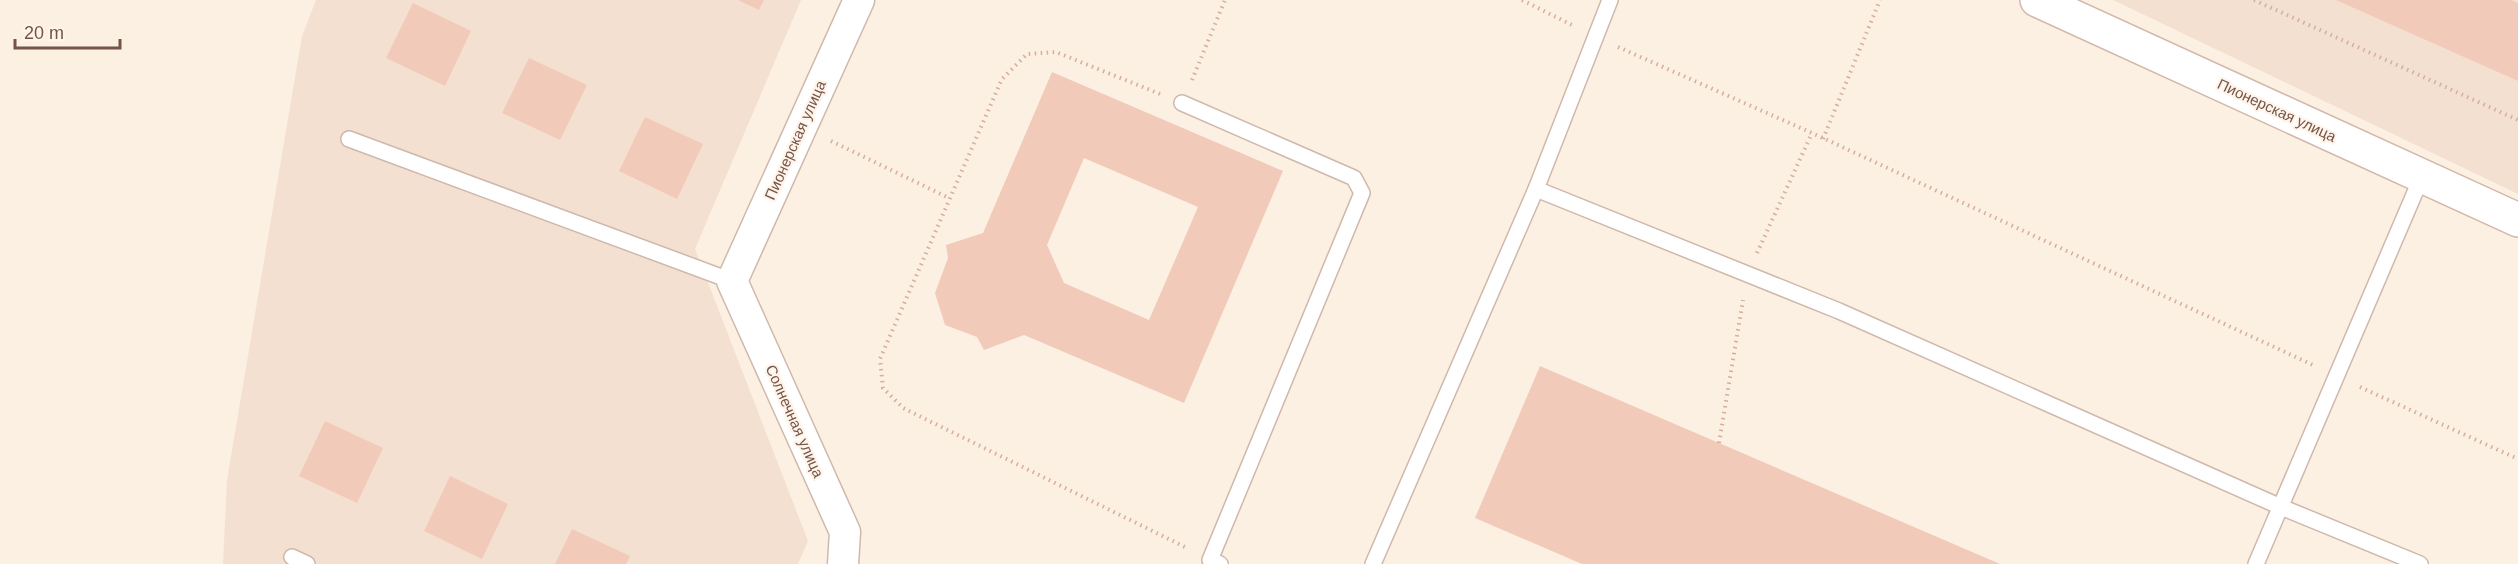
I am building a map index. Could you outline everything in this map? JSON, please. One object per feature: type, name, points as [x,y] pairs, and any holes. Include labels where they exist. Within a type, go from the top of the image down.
[{"type":"main road","name":"Пионерская улица","points":[[2043,1],[2518,220]]},
{"type":"street","name":"Пионерская улица","points":[[732,281],[859,0]]},
{"type":"street","name":"Солнечная улица","points":[[732,281],[845,532],[843,564]]},
{"type":"lane","points":[[1372,564],[1536,189],[1610,0]]},
{"type":"lane","points":[[1182,103],[1354,178],[1362,193],[1215,562]]},
{"type":"lane","points":[[349,139],[732,281]]},
{"type":"lane","points":[[2256,564],[2422,176]]},
{"type":"lane","points":[[1536,189],[1839,311],[2281,507],[2420,564]]},
{"type":"lane","points":[[292,557],[307,564]]},
{"type":"path","points":[[1215,562],[903,408],[882,388],[880,359],[1002,80],[1027,54],[1056,52],[1182,103],[1225,0]]},
{"type":"path","points":[[1522,0],[1595,37],[1823,139],[2518,459]]},
{"type":"path","points":[[1823,139],[1880,0]]},
{"type":"path","points":[[2254,0],[2518,120]]},
{"type":"path","points":[[801,127],[949,198]]},
{"type":"shaded area","points":[[316,0],[801,0],[695,249],[808,541],[798,564],[223,564],[227,480],[302,36]]},
{"type":"shaded area","points":[[2113,0],[2518,0],[2518,194]]},
{"type":"building","points":[[738,0],[764,0],[759,10]]},
{"type":"building","points":[[2336,0],[2512,0],[2518,3],[2518,81]]},
{"type":"building","points":[[413,3],[471,31],[445,86],[386,58]]},
{"type":"building","points":[[529,58],[587,85],[560,140],[502,113]]},
{"type":"building","points":[[1052,72],[1283,171],[1184,403],[1024,335],[984,350],[977,337],[945,325],[935,293],[948,258],[946,245],[983,233]],"holes":[[[1084,158],[1198,207],[1149,320],[1064,283],[1047,245]]]},
{"type":"building","points":[[645,117],[703,144],[677,199],[619,171]]},
{"type":"building","points":[[1540,366],[2000,564],[1582,564],[1475,518]]},
{"type":"building","points":[[325,421],[383,448],[357,503],[299,476]]},
{"type":"building","points":[[450,476],[508,504],[482,559],[424,531]]},
{"type":"building","points":[[572,529],[630,556],[626,564],[555,564]]}]
